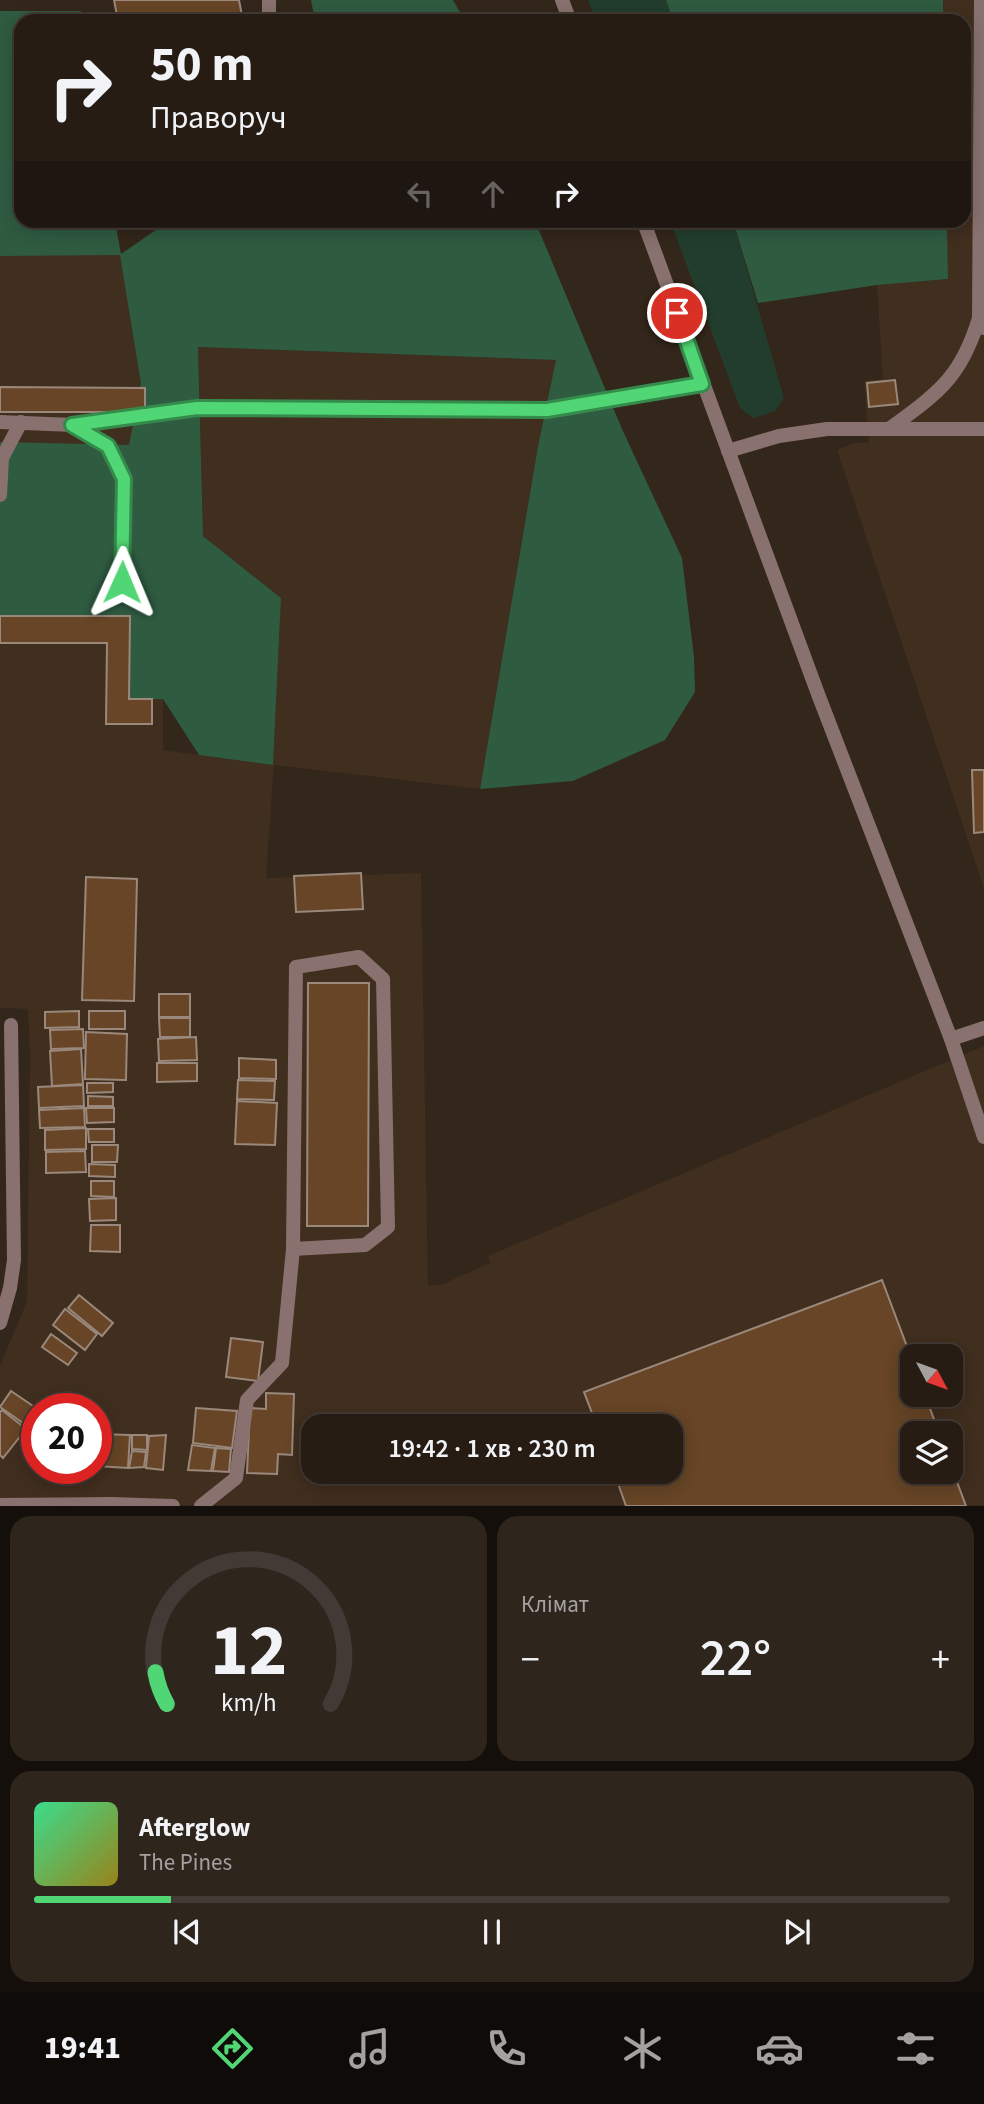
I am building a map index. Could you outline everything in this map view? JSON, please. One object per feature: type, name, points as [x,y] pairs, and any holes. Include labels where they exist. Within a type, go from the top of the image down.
[{"type":"street","points":[[889,429],[923,404],[953,375],[981,323],[981,0]]},
{"type":"street","points":[[646,228],[702,384],[951,1039],[984,1137]]},
{"type":"street","points":[[0,422],[72,425],[197,408],[547,410],[702,384]]},
{"type":"street","points":[[0,495],[2,458],[21,422]]},
{"type":"street","points":[[72,425],[108,446],[124,479],[122,582]]},
{"type":"street","points":[[728,451],[779,436],[827,429],[984,429]]},
{"type":"street","points":[[201,1506],[236,1478],[247,1400],[282,1363],[293,1249],[296,967],[359,957],[383,979],[388,1227],[365,1245],[293,1249]]},
{"type":"street","points":[[1,1317],[10,1289],[14,1260],[6,1147],[11,1025]]},
{"type":"street","points":[[951,1039],[984,1028]]},
{"type":"street","points":[[0,1505],[173,1506]]},
{"type":"shaded area","points":[[943,0],[984,0],[984,888],[837,450],[854,443],[869,443],[864,381],[883,379],[877,285],[948,279],[947,228],[971,228],[971,14],[943,14]]},
{"type":"shaded area","points":[[0,11],[81,11],[82,14],[14,14],[14,228],[116,228],[141,383],[142,446],[0,443]]},
{"type":"shaded area","points":[[198,347],[557,360],[538,446],[480,789],[274,765],[266,878],[421,873],[428,1286],[443,1284],[490,1263],[488,1256],[984,1046],[984,1505],[0,1505],[0,1366],[27,1301],[30,1054],[28,1009],[0,1008],[0,616],[130,616],[129,698],[163,699],[163,750],[273,765],[281,598],[203,536]]},
{"type":"green space","points":[[311,0],[453,0],[461,14],[314,14]]},
{"type":"green space","points":[[588,0],[666,0],[671,14],[593,14]]},
{"type":"green space","points":[[666,0],[943,0],[943,14],[671,14]]},
{"type":"green space","points":[[0,11],[81,11],[82,14],[14,14],[14,228],[116,228],[121,254],[159,228],[538,228],[622,429],[682,558],[694,657],[695,692],[665,740],[573,781],[480,789],[538,446],[556,360],[198,347],[203,536],[281,598],[273,765],[199,755],[163,699],[129,699],[130,616],[0,616],[0,442],[129,445],[141,384],[120,255],[0,256]]},
{"type":"green space","points":[[673,228],[735,228],[784,398],[775,411],[753,418],[740,408]]},
{"type":"green space","points":[[735,228],[947,228],[948,279],[877,285],[758,303]]},
{"type":"building","points":[[114,0],[239,0],[242,14],[117,14]]},
{"type":"building","points":[[895,380],[898,404],[869,407],[867,383]]},
{"type":"building","points":[[0,387],[145,388],[145,412],[0,412]]},
{"type":"building","points":[[0,616],[130,616],[129,699],[152,699],[152,724],[106,724],[107,643],[0,643]]},
{"type":"building","points":[[972,770],[984,770],[984,832],[974,833]]},
{"type":"building","points":[[361,873],[363,909],[296,912],[294,876]]},
{"type":"building","points":[[86,877],[137,879],[134,1001],[82,1000]]},
{"type":"building","points":[[308,983],[369,983],[368,1226],[307,1226]]},
{"type":"building","points":[[159,994],[190,994],[190,1017],[159,1017]]},
{"type":"building","points":[[79,1011],[79,1027],[45,1028],[45,1012]]},
{"type":"building","points":[[89,1011],[125,1011],[125,1029],[89,1029]]},
{"type":"building","points":[[159,1018],[190,1018],[190,1037],[160,1037]]},
{"type":"building","points":[[83,1029],[84,1048],[51,1049],[50,1030]]},
{"type":"building","points":[[86,1032],[127,1034],[126,1080],[85,1079]]},
{"type":"building","points":[[196,1037],[197,1060],[159,1061],[158,1039]]},
{"type":"building","points":[[81,1049],[83,1084],[52,1086],[50,1051]]},
{"type":"building","points":[[239,1058],[276,1060],[276,1079],[239,1078]]},
{"type":"building","points":[[157,1063],[197,1063],[197,1081],[157,1082]]},
{"type":"building","points":[[238,1080],[275,1081],[274,1100],[237,1099]]},
{"type":"building","points":[[87,1083],[113,1083],[113,1092],[87,1093]]},
{"type":"building","points":[[83,1085],[84,1106],[39,1108],[38,1087]]},
{"type":"building","points":[[88,1096],[113,1097],[113,1106],[88,1106]]},
{"type":"building","points":[[237,1101],[277,1103],[275,1145],[235,1144]]},
{"type":"building","points":[[84,1108],[85,1127],[40,1128],[39,1110]]},
{"type":"building","points":[[86,1108],[114,1108],[114,1122],[87,1123]]},
{"type":"building","points":[[86,1128],[86,1149],[45,1150],[45,1130]]},
{"type":"building","points":[[88,1129],[114,1129],[114,1142],[89,1142]]},
{"type":"building","points":[[92,1145],[118,1145],[117,1162],[92,1162]]},
{"type":"building","points":[[85,1151],[86,1172],[46,1173],[46,1152]]},
{"type":"building","points":[[89,1164],[115,1165],[115,1177],[89,1176]]},
{"type":"building","points":[[91,1181],[114,1181],[114,1197],[91,1196]]},
{"type":"building","points":[[116,1198],[116,1220],[90,1221],[89,1199]]},
{"type":"building","points":[[91,1225],[120,1225],[120,1252],[90,1251]]},
{"type":"building","points":[[882,1280],[906,1344],[900,1344],[900,1407],[929,1407],[935,1421],[900,1421],[900,1484],[958,1484],[966,1506],[626,1506],[618,1484],[683,1484],[683,1414],[592,1414],[584,1392]]},
{"type":"building","points":[[79,1295],[113,1323],[102,1336],[68,1308]]},
{"type":"building","points":[[65,1309],[97,1334],[85,1350],[53,1325]]},
{"type":"building","points":[[51,1334],[77,1353],[68,1365],[42,1347]]},
{"type":"building","points":[[231,1338],[263,1342],[258,1381],[226,1377]]},
{"type":"building","points":[[11,1391],[21,1398],[21,1422],[0,1407]]},
{"type":"building","points":[[266,1393],[294,1394],[292,1455],[278,1454],[277,1474],[247,1473],[250,1408],[266,1409]]},
{"type":"building","points":[[196,1408],[237,1411],[232,1448],[193,1443]]},
{"type":"building","points":[[2,1410],[21,1425],[21,1435],[3,1458],[0,1455]]},
{"type":"building","points":[[112,1434],[130,1435],[128,1468],[112,1467]]},
{"type":"building","points":[[132,1435],[147,1435],[147,1450],[132,1449]]},
{"type":"building","points":[[166,1435],[163,1470],[146,1468],[149,1436]]},
{"type":"building","points":[[192,1445],[215,1448],[211,1471],[188,1470]]},
{"type":"building","points":[[216,1448],[231,1449],[229,1472],[213,1471]]},
{"type":"building","points":[[132,1451],[146,1452],[144,1467],[129,1468]]},
{"type":"route","points":[[122,582],[124,479],[108,446],[72,425],[197,408],[547,410],[702,384],[677,313]]}]
